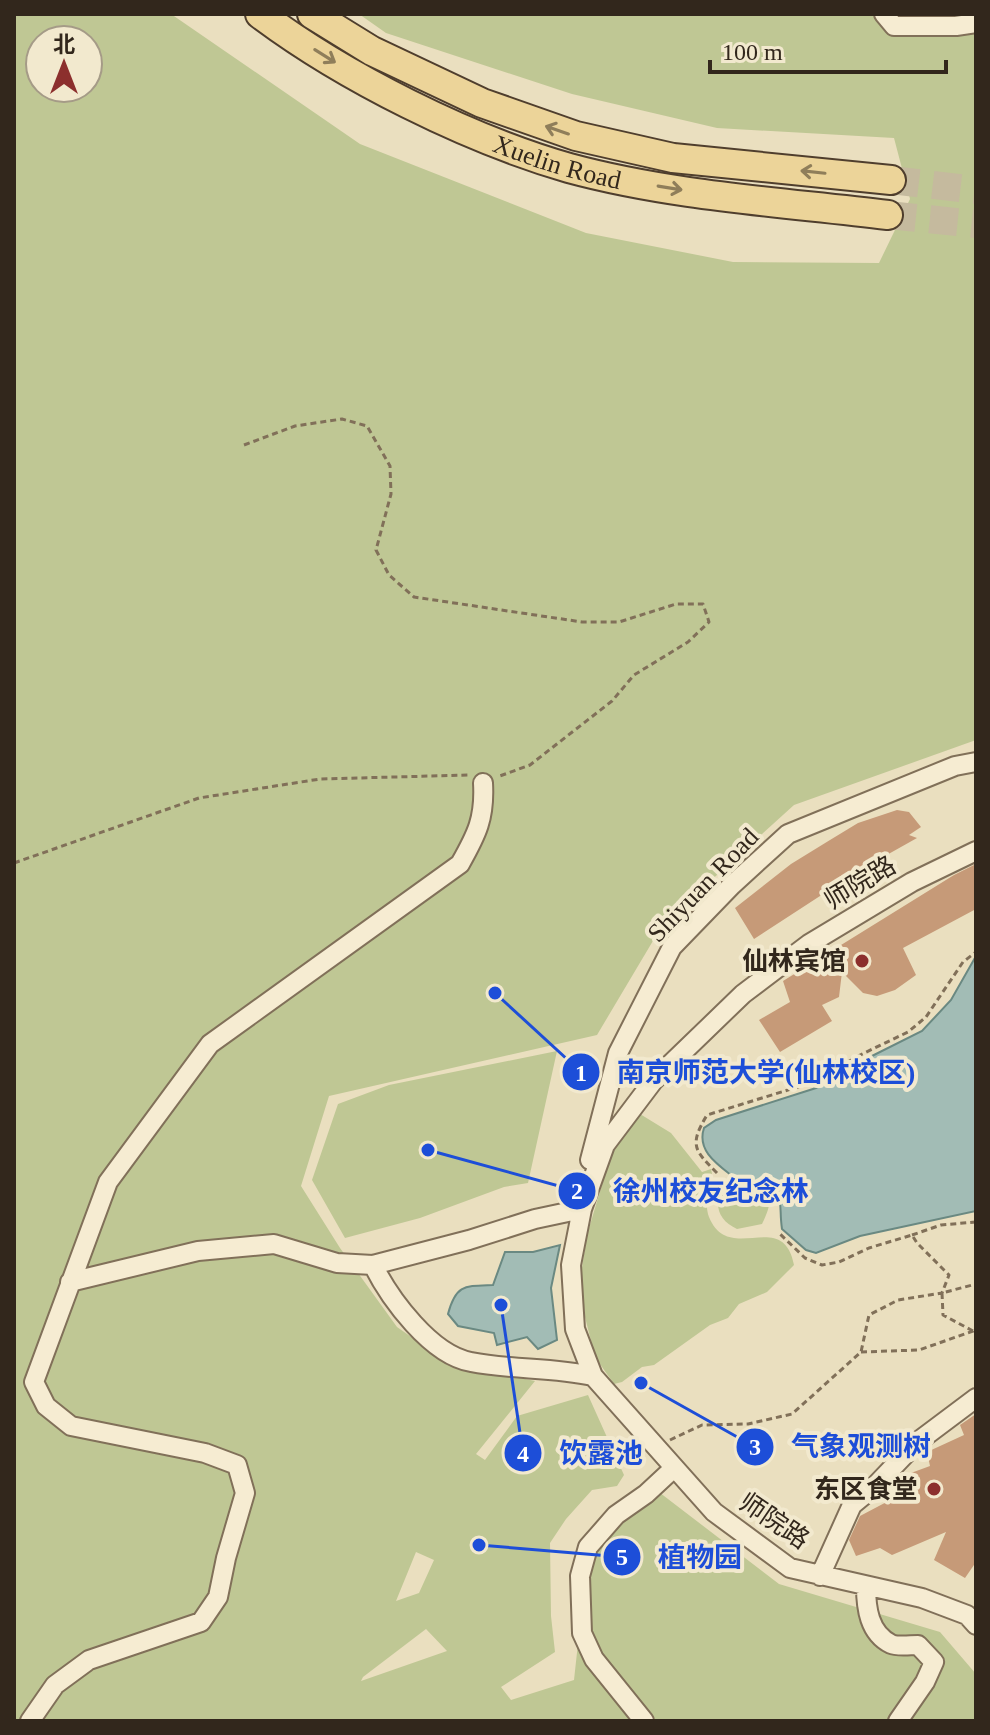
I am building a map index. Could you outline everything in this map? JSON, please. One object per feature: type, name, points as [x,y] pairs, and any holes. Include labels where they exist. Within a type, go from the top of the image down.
[{"type":"main road","name":"Xuelin Road","points":[[260,14],[374,85],[469,132],[569,167],[666,188],[888,215]]},
{"type":"main road","name":"Xuelin Road","points":[[312,14],[372,51],[482,103],[576,136],[673,158],[891,180]]},
{"type":"street","points":[[884,14],[894,26],[976,23]]},
{"type":"street","name":"Shiyuan Road","points":[[582,1209],[593,1145],[618,1053],[672,947],[732,885],[788,834],[955,766],[976,762]]},
{"type":"street","points":[[30,1721],[55,1685],[89,1660],[201,1622],[218,1597],[245,1493],[237,1465],[205,1453],[71,1426],[46,1406],[34,1382],[108,1182],[210,1044],[460,864],[479,832],[484,802],[483,783]]},
{"type":"street","name":"师院路","points":[[976,851],[912,882],[809,944],[743,994],[654,1080],[605,1145],[582,1209],[571,1265],[575,1329],[593,1376],[714,1512],[790,1568],[922,1598],[967,1615],[976,1625]]},
{"type":"street","points":[[70,1282],[198,1251],[274,1244],[337,1263],[373,1265],[535,1219],[582,1209]]},
{"type":"street","points":[[373,1265],[408,1320],[436,1344],[467,1362],[560,1369],[593,1376]]},
{"type":"street","points":[[820,1576],[852,1505],[916,1443],[976,1398]]},
{"type":"street","points":[[644,1721],[594,1659],[582,1633],[580,1576],[588,1547],[616,1515],[646,1494],[674,1468]]},
{"type":"street","points":[[866,1586],[872,1628],[893,1645],[918,1645],[934,1662],[925,1682],[898,1721]]},
{"type":"path","points":[[14,863],[199,798],[320,779],[430,778],[466,773],[483,783],[530,765],[612,701],[634,675],[688,642],[709,622],[703,604],[676,604],[619,622],[582,622],[414,597],[389,575],[376,550],[391,494],[390,466],[367,426],[342,419],[327,421],[295,426],[244,445]]},
{"type":"path","points":[[717,1173],[695,1146],[695,1137],[707,1115],[817,1081],[858,1056],[908,1032],[926,1017],[963,962],[976,952]]},
{"type":"path","points":[[778,1232],[805,1258],[822,1265],[839,1262],[869,1248],[941,1225],[976,1222]]},
{"type":"path","points":[[912,1235],[949,1275],[942,1293],[943,1315],[974,1330]]},
{"type":"path","points":[[656,1447],[702,1425],[748,1424],[792,1414],[861,1352],[869,1315],[898,1300],[976,1284]]},
{"type":"path","points":[[861,1352],[919,1350],[974,1330]]},
{"type":"green space","points":[[14,14],[171,14],[360,144],[586,233],[733,262],[879,263],[910,199],[894,138],[717,128],[572,94],[386,33],[359,14],[976,14],[976,740],[794,805],[663,924],[597,1035],[329,1096],[301,1186],[340,1248],[397,1327],[450,1364],[535,1381],[476,1454],[485,1460],[517,1416],[588,1395],[624,1475],[617,1486],[592,1490],[550,1543],[555,1652],[501,1687],[511,1700],[574,1680],[587,1561],[651,1486],[779,1584],[940,1632],[976,1674],[976,1721],[14,1721]],"holes":[[[416,1552],[434,1560],[419,1593],[396,1601]],[[426,1629],[447,1651],[361,1681],[363,1677]]]},
{"type":"green space","points":[[557,1051],[528,1183],[504,1187],[420,1218],[345,1238],[312,1180],[338,1104],[389,1085]]},
{"type":"green space","points":[[640,1114],[671,1133],[702,1172],[711,1169],[707,1210],[718,1231],[729,1237],[779,1240],[788,1248],[794,1265],[767,1292],[739,1304],[728,1318],[710,1325],[654,1365],[642,1367],[622,1382],[614,1384],[595,1357],[585,1317],[581,1274],[587,1235],[612,1151]]},
{"type":"green space","points":[[743,1177],[760,1183],[766,1188],[770,1199],[762,1224],[737,1229],[721,1216],[718,1204],[724,1184]]},
{"type":"water","points":[[976,956],[976,1211],[860,1236],[816,1253],[806,1250],[782,1229],[778,1195],[760,1181],[743,1185],[714,1161],[704,1146],[704,1128],[716,1120],[816,1088],[922,1031],[951,1000]]},
{"type":"water","points":[[560,1245],[551,1288],[557,1340],[538,1349],[527,1337],[497,1345],[494,1333],[458,1326],[448,1314],[458,1292],[475,1286],[493,1285],[505,1252],[533,1252]]},
{"type":"building","name":"仙林宾馆","points":[[897,810],[909,812],[921,827],[909,835],[917,838],[860,870],[754,939],[735,908],[791,864],[858,823]]},
{"type":"building","name":"仙林宾馆","points":[[976,864],[976,909],[903,948],[916,975],[895,990],[877,996],[863,993],[842,972],[839,997],[822,1005],[832,1021],[780,1052],[759,1020],[790,1002],[783,981]]},
{"type":"building","name":"东区食堂","points":[[976,1414],[976,1562],[965,1578],[934,1560],[946,1532],[892,1555],[880,1548],[856,1556],[849,1540],[860,1516],[896,1497],[891,1486],[900,1477],[930,1466],[927,1452],[964,1435],[960,1425]]},
{"type":"tunnel","points":[[891,180],[976,190]]},
{"type":"tunnel","points":[[888,215],[976,224]]},
{"type":"place","name":"仙林宾馆","points":[[862,961]]},
{"type":"place","name":"南京师范大学(仙林校区)","points":[[495,993]]},
{"type":"place","name":"徐州校友纪念林","points":[[428,1150]]},
{"type":"place","name":"饮露池","points":[[501,1305]]},
{"type":"place","name":"气象观测树","points":[[641,1383]]},
{"type":"place","name":"东区食堂","points":[[934,1489]]},
{"type":"place","name":"植物园","points":[[479,1545]]}]
